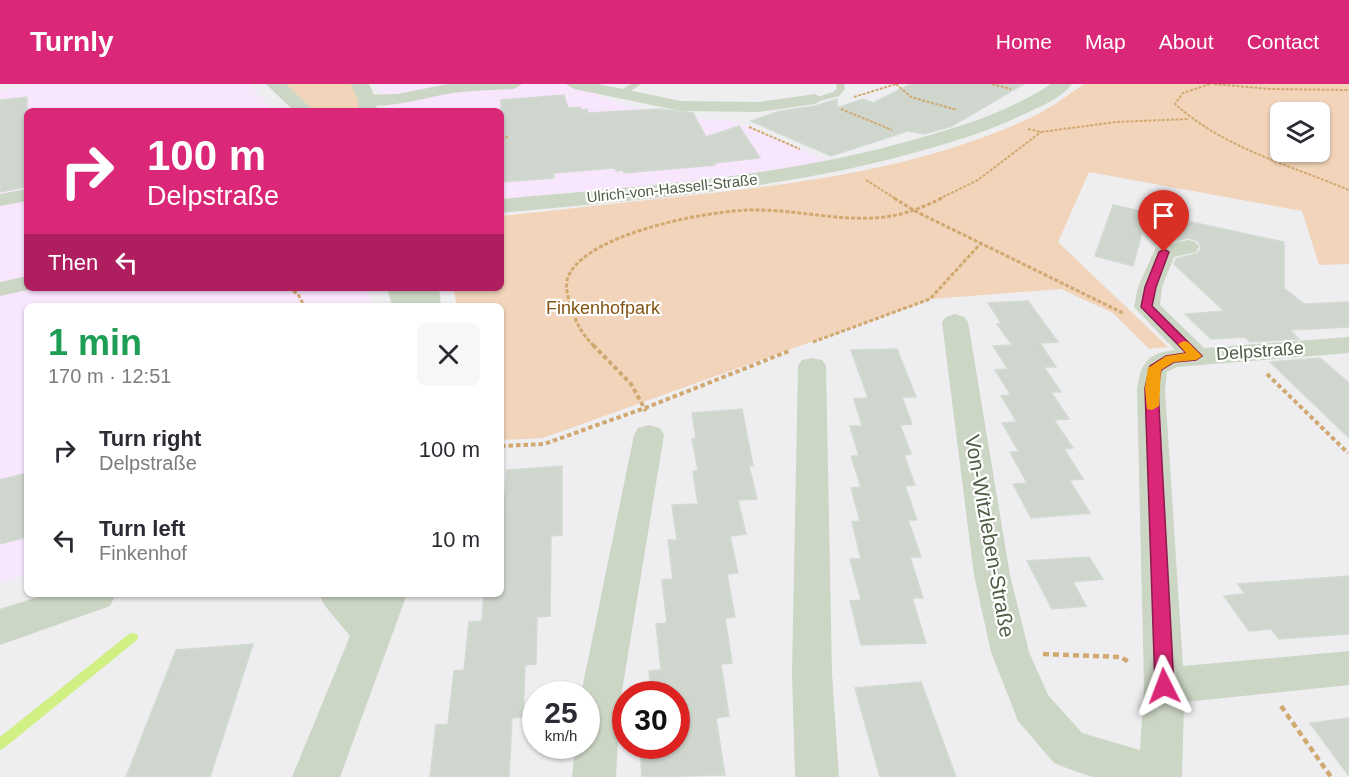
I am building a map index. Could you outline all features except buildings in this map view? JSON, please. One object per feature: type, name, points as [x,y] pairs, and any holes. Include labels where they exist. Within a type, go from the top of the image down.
[{"type":"street","points":[[275,84],[302,108]]},
{"type":"street","points":[[365,98],[397,99],[453,88],[514,84]]},
{"type":"street","points":[[574,84],[614,88],[670,105],[759,106],[815,99]]},
{"type":"street","name":"Ulrich-von-Hassell-Straße","points":[[504,206],[757,179],[843,165],[926,144],[994,120],[1044,97],[1063,84]]},
{"type":"street","points":[[0,200],[24,196]]},
{"type":"street","points":[[1183,357],[1146,307],[1150,287],[1164,252],[1188,246]]},
{"type":"street","points":[[0,289],[24,284]]},
{"type":"street","name":"Von-Witzleben-Straße","points":[[956,322],[992,575],[1010,652],[1033,708],[1069,749],[1159,777],[1164,686],[1151,388],[1155,368],[1183,357]]},
{"type":"street","name":"Delpstraße","points":[[1183,357],[1349,345]]},
{"type":"street","points":[[803,354],[817,777]]},
{"type":"street","points":[[594,777],[600,703],[647,421]]},
{"type":"street","points":[[0,627],[87,597]]},
{"type":"street","points":[[316,777],[380,613],[345,597]]},
{"type":"street","points":[[1164,686],[1349,668]]},
{"type":"lane","points":[[614,88],[637,84]]},
{"type":"lane","points":[[815,99],[836,94],[841,89],[840,84]]},
{"type":"path","points":[[854,97],[896,84],[911,97],[994,120]]},
{"type":"path","points":[[1349,90],[1270,89],[1212,84],[1183,93],[1175,104],[1189,119],[1234,143],[1349,190]]},
{"type":"path","points":[[841,109],[926,144]]},
{"type":"path","points":[[647,421],[631,384],[575,323],[567,290],[569,274],[580,260],[602,244],[659,225],[711,214],[750,210],[873,218],[915,211],[978,180],[1041,132],[1116,122],[1189,119]]},
{"type":"path","points":[[744,125],[828,162],[843,165],[915,211],[1120,310],[1128,318]]},
{"type":"path","points":[[504,138],[508,137]]},
{"type":"path","points":[[504,446],[544,444],[647,421],[930,299],[981,243]]},
{"type":"path","points":[[293,291],[298,294],[302,303]]},
{"type":"path","points":[[1245,352],[1348,453]]},
{"type":"path","points":[[1010,652],[1121,657],[1164,686]]},
{"type":"path","points":[[1259,676],[1332,777]]},
{"type":"shaded area","points":[[36,84],[249,84],[271,108],[24,108],[24,291],[368,291],[370,303],[24,303],[24,574],[0,583],[0,90]]},
{"type":"shaded area","points":[[376,84],[616,84],[596,93],[627,106],[744,125],[828,162],[692,181],[504,199],[504,108],[388,108]]},
{"type":"green space","points":[[284,84],[353,84],[360,108],[312,108]]},
{"type":"green space","name":"Finkenhofpark","points":[[1084,84],[1349,84],[1349,264],[1319,265],[1302,211],[1089,172],[1058,242],[1168,347],[1149,349],[1113,313],[1061,289],[931,299],[543,438],[504,440],[504,303],[456,303],[454,291],[504,291],[504,216],[739,190],[871,169],[956,147],[998,132],[1044,111]]},
{"type":"waterway","points":[[0,744],[133,637]]},
{"type":"slow traffic","points":[[1152,406],[1151,388],[1155,368],[1171,359],[1196,356],[1184,344]]},
{"type":"route","points":[[1164,252],[1150,287],[1146,307],[1196,356],[1171,359],[1155,368],[1151,388],[1164,686]]}]
